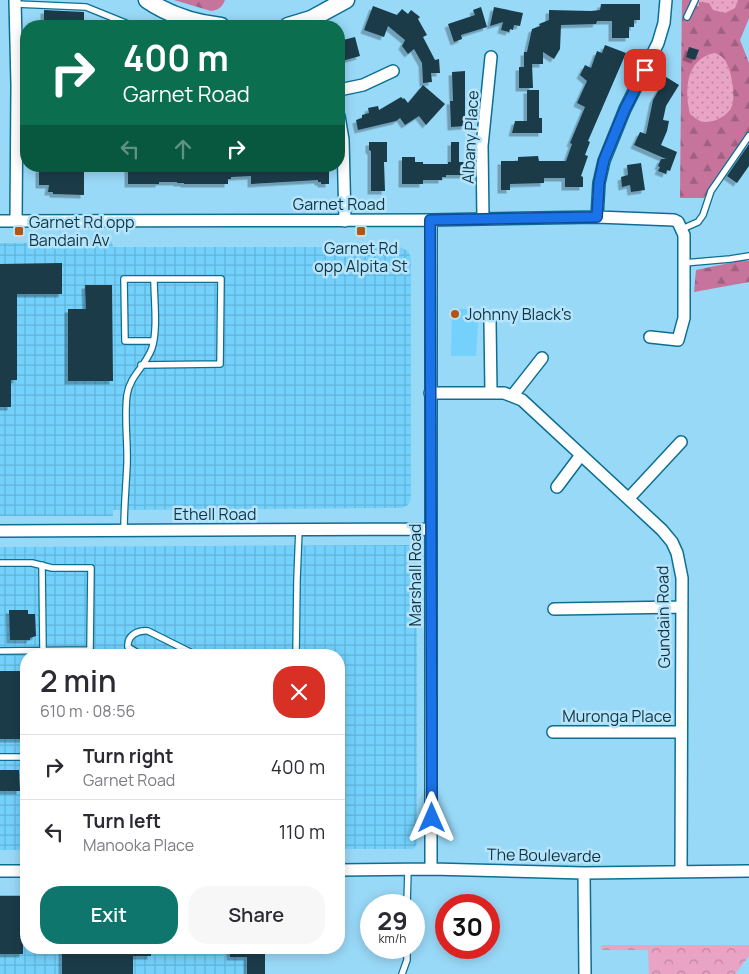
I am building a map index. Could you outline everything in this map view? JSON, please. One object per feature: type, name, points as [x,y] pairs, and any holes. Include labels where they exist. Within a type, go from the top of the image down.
[{"type":"main road","points":[[147,0],[171,13],[194,20]]},
{"type":"main road","points":[[316,20],[346,0]]},
{"type":"street","points":[[597,217],[599,183],[604,160],[625,109],[658,43],[664,23],[666,0]]},
{"type":"street","points":[[16,2],[16,221]]},
{"type":"street","name":"Albany Place","points":[[483,219],[482,146],[490,57]]},
{"type":"street","points":[[345,89],[363,85],[392,71]]},
{"type":"street","points":[[344,172],[345,221]]},
{"type":"street","name":"Garnet Road","points":[[0,221],[345,221],[597,217],[667,219],[680,226]]},
{"type":"street","name":"Marshall Road","points":[[430,220],[431,870]]},
{"type":"street","points":[[650,337],[678,340],[684,318],[685,241],[680,226]]},
{"type":"street","points":[[490,321],[491,392]]},
{"type":"street","points":[[513,395],[542,358]]},
{"type":"street","name":"Gundain Road","points":[[430,393],[491,392],[513,395],[531,407],[629,498],[672,542],[680,564],[682,578],[681,872]]},
{"type":"street","points":[[629,498],[681,442]]},
{"type":"street","points":[[557,487],[581,454]]},
{"type":"street","name":"Ethell Road","points":[[0,530],[430,529]]},
{"type":"street","points":[[554,609],[681,607]]},
{"type":"street","name":"Muronga Place","points":[[554,732],[680,732]]},
{"type":"street","name":"The Boulevarde","points":[[345,870],[584,873],[749,871]]},
{"type":"street","points":[[0,871],[20,871]]},
{"type":"street","points":[[584,873],[585,974]]},
{"type":"lane","points":[[687,17],[695,0]]},
{"type":"lane","points":[[16,2],[86,7],[118,20]]},
{"type":"lane","points":[[680,226],[698,222],[703,215],[711,191],[749,136]]},
{"type":"lane","points":[[684,262],[730,260],[749,256]]},
{"type":"lane","points":[[142,364],[220,364],[221,279],[124,279],[125,341],[153,341]]},
{"type":"lane","points":[[124,530],[124,492],[127,466],[127,398],[132,379],[149,354],[153,341],[154,279]]},
{"type":"lane","points":[[296,649],[299,529]]},
{"type":"lane","points":[[0,563],[32,563],[52,568],[90,568],[90,649]]},
{"type":"lane","points":[[42,565],[43,649]]},
{"type":"lane","points":[[131,649],[128,647],[128,643],[133,634],[143,630],[184,649]]},
{"type":"lane","points":[[0,651],[20,651]]},
{"type":"lane","points":[[0,757],[20,757]]},
{"type":"lane","points":[[407,894],[408,870]]},
{"type":"lane","points":[[402,974],[407,959]]},
{"type":"shaded area","points":[[112,242],[113,247],[400,247],[408,251],[411,258],[411,499],[408,505],[402,508],[113,510],[113,516],[0,516],[0,243]]},
{"type":"shaded area","points":[[452,309],[479,309],[476,356],[451,356]]},
{"type":"shaded area","points":[[411,545],[417,551],[417,844],[413,849],[345,849],[345,649],[20,649],[20,850],[0,850],[0,547]]},
{"type":"shaded area","points":[[0,895],[20,895],[20,954],[265,954],[265,974],[0,974]]},
{"type":"green space","points":[[174,0],[225,0],[220,8],[211,11]]},
{"type":"green space","points":[[682,0],[749,0],[749,18],[740,40],[749,63],[749,132],[704,198],[680,198]]},
{"type":"green space","points":[[682,0],[692,0],[692,6],[699,6],[699,2],[709,3],[713,10],[725,13],[735,8],[738,0],[749,0],[749,18],[740,40],[749,63],[749,132],[704,198],[680,198]],"holes":[[[715,53],[722,57],[728,66],[732,80],[733,101],[730,110],[724,116],[712,121],[703,122],[690,114],[687,95],[689,77],[698,61],[705,56]]]},
{"type":"green space","points":[[744,260],[749,261],[749,282],[694,292],[696,270]]},
{"type":"green space","points":[[601,945],[749,945],[749,956],[735,974],[649,974],[648,950],[601,950]]},
{"type":"building","points":[[601,4],[640,4],[640,20],[634,20],[634,27],[629,27],[629,38],[612,38],[612,21],[597,21],[596,24],[561,25],[560,49],[554,59],[543,52],[543,64],[532,64],[533,88],[519,88],[519,67],[524,67],[524,52],[527,52],[532,29],[549,20],[549,10],[600,10]]},
{"type":"building","points":[[373,6],[397,15],[402,9],[408,14],[411,10],[420,17],[418,19],[427,35],[423,37],[435,60],[439,59],[440,73],[431,73],[432,82],[423,83],[422,63],[414,49],[408,54],[402,46],[405,40],[388,26],[384,37],[364,30]]},
{"type":"building","points":[[481,7],[487,27],[461,35],[462,39],[454,42],[448,24],[475,15],[473,10]]},
{"type":"building","points":[[494,7],[523,13],[520,26],[514,25],[513,30],[510,29],[509,32],[501,30],[503,22],[490,26]]},
{"type":"building","points":[[44,10],[84,12],[84,20],[44,20]]},
{"type":"building","points":[[355,37],[360,56],[345,60],[345,40]]},
{"type":"building","points":[[605,45],[626,53],[588,141],[590,142],[585,155],[588,156],[581,176],[583,177],[583,187],[565,187],[565,178],[544,178],[544,183],[510,184],[510,190],[501,190],[501,161],[518,161],[518,157],[538,156],[539,161],[566,161],[572,144],[570,143],[585,107],[577,103],[587,81],[580,75],[585,65],[591,68],[597,51],[602,53]]},
{"type":"building","points":[[689,47],[699,50],[695,60],[686,57]]},
{"type":"building","points":[[465,71],[465,126],[451,127],[450,101],[453,101],[452,72]]},
{"type":"building","points":[[666,77],[679,85],[666,106],[663,120],[669,121],[661,145],[677,152],[670,171],[667,170],[666,174],[658,171],[660,167],[658,166],[661,159],[666,159],[634,145],[640,132],[646,134],[653,100]]},
{"type":"building","points":[[423,85],[445,104],[426,125],[419,116],[405,125],[400,118],[396,121],[358,130],[356,120],[362,118],[362,115],[369,113],[368,108],[378,106],[379,110],[401,97],[408,103]]},
{"type":"building","points":[[527,90],[539,90],[539,118],[542,118],[542,133],[512,133],[515,121],[527,121]]},
{"type":"building","points":[[369,142],[387,142],[387,162],[384,162],[385,191],[371,191],[371,151],[369,150]]},
{"type":"building","points":[[451,142],[459,142],[459,162],[468,162],[468,175],[446,175],[446,177],[442,177],[442,180],[423,180],[423,184],[402,184],[402,157],[415,157],[415,162],[423,162],[423,164],[448,164],[448,162],[451,162]]},
{"type":"building","points":[[749,144],[749,166],[737,183],[727,176]]},
{"type":"building","points":[[641,163],[645,190],[631,192],[630,185],[622,187],[621,177],[628,175],[627,165]]},
{"type":"building","points":[[39,172],[84,172],[84,195],[53,194],[53,192],[48,192],[49,185],[39,185]]},
{"type":"building","points":[[128,172],[329,172],[329,184],[321,184],[318,180],[251,184],[251,176],[231,177],[231,179],[228,179],[228,184],[159,182],[159,184],[128,184]]},
{"type":"building","points":[[62,263],[62,294],[17,294],[17,380],[11,380],[11,407],[0,407],[0,264]]},
{"type":"building","points":[[85,285],[112,285],[113,381],[68,381],[68,309],[86,309]]},
{"type":"building","points":[[9,610],[28,610],[28,614],[35,614],[36,636],[30,638],[30,640],[10,640]]},
{"type":"building","points":[[0,671],[20,671],[20,739],[0,739]]},
{"type":"building","points":[[0,770],[19,770],[20,791],[0,791]]},
{"type":"building","points":[[0,896],[20,896],[20,954],[0,954]]},
{"type":"building","points":[[62,954],[151,954],[151,956],[133,956],[133,974],[62,974]]},
{"type":"building","points":[[230,954],[265,954],[265,974],[247,974],[247,957],[230,957]]},
{"type":"place","name":"Garnet Rd opp Bandain Av","points":[[19,231]]},
{"type":"place","name":"Garnet Rd opp Alpita St","points":[[361,231]]},
{"type":"place","name":"Johnny Black's","points":[[455,314]]},
{"type":"route","points":[[432,818],[430,220],[597,217],[600,172],[625,109],[645,70]]}]
